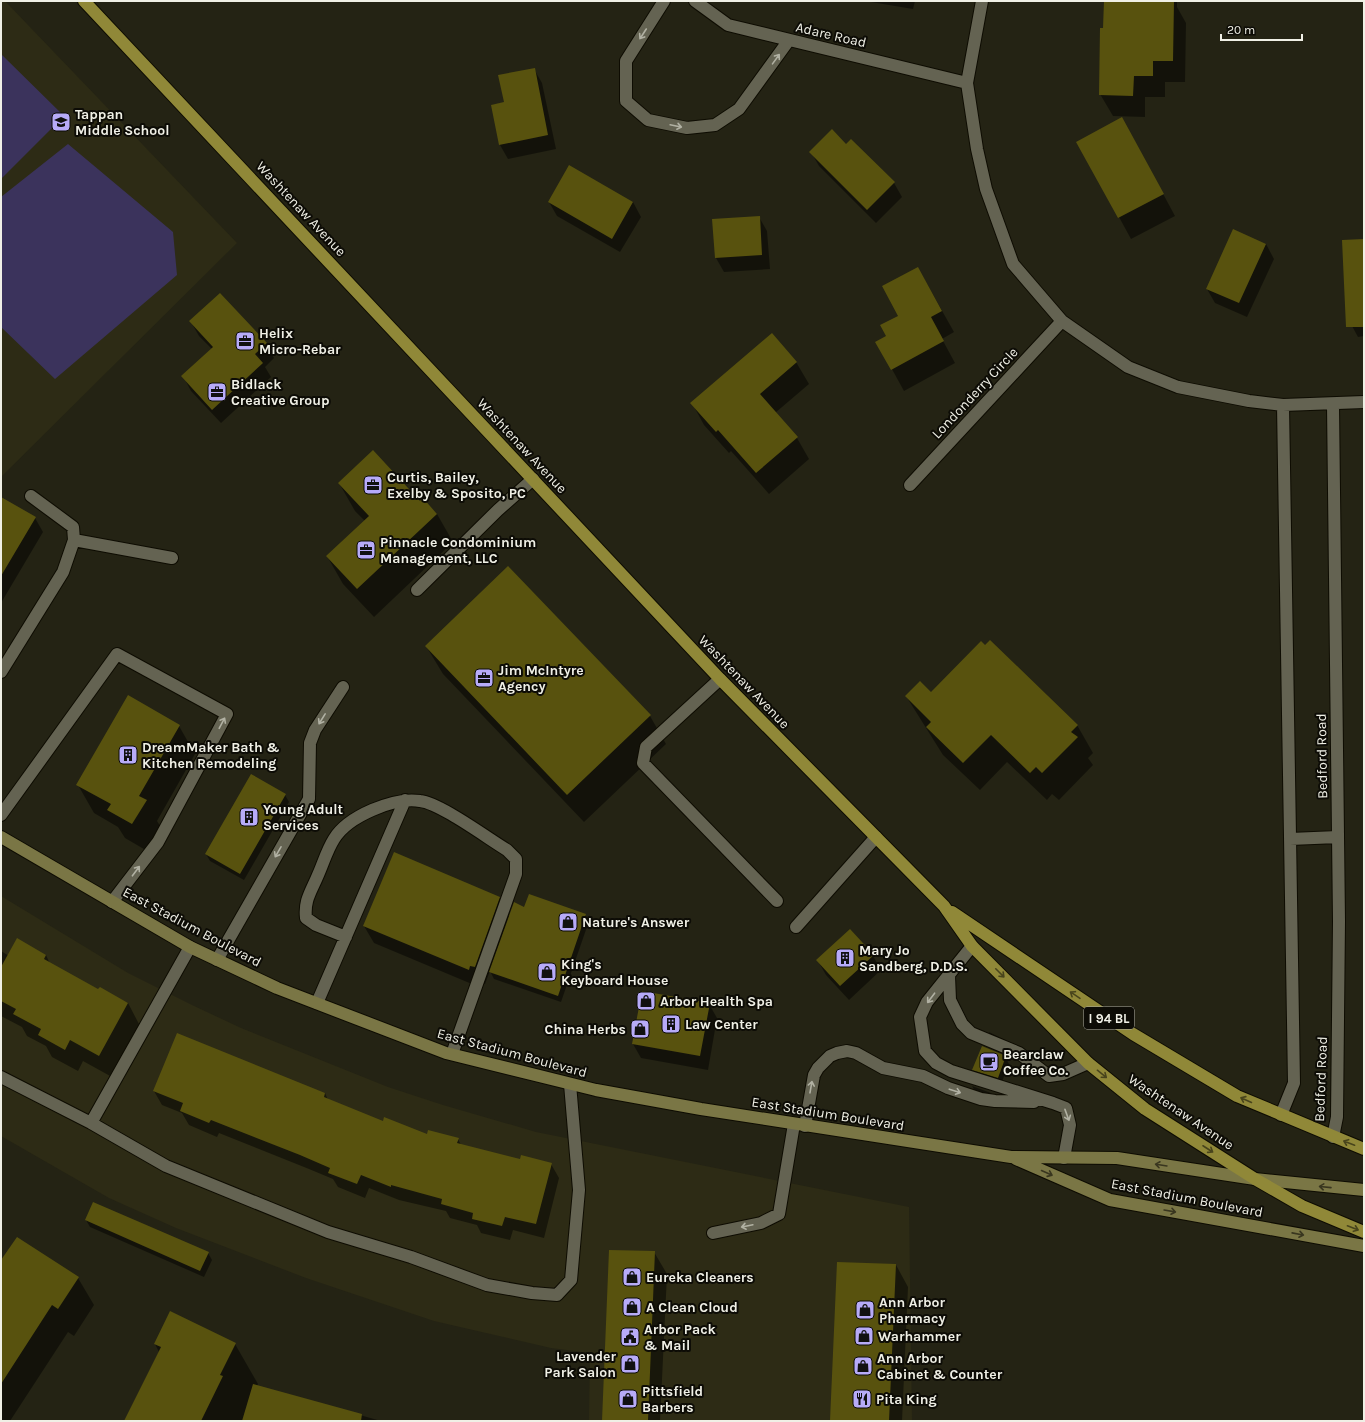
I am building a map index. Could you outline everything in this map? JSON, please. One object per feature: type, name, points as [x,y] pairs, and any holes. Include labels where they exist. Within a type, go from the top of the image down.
[{"type":"main road","name":"Washtenaw Avenue","points":[[84,1],[720,679],[944,906],[972,946],[1088,1063],[1145,1109],[1255,1180],[1302,1206],[1364,1232]]},
{"type":"main road","name":"East Stadium Boulevard","points":[[1,837],[112,902],[217,960],[277,988],[452,1054],[570,1084],[694,1108],[1011,1157],[1117,1158],[1255,1180],[1364,1190]]},
{"type":"main road","name":"Washtenaw Avenue","points":[[944,906],[1133,1034],[1237,1096],[1364,1149]]},
{"type":"main road","name":"East Stadium Boulevard","points":[[1011,1157],[1110,1200],[1364,1246]]},
{"type":"street","points":[[664,1],[626,61],[626,101],[648,120],[687,128],[715,125],[739,109],[789,40]]},
{"type":"street","name":"Adare Road","points":[[695,1],[728,25],[967,83]]},
{"type":"street","points":[[982,1],[967,83],[977,149],[986,189],[1013,264],[1062,321],[1128,367],[1178,387],[1283,406],[1333,405],[1364,402]]},
{"type":"street","name":"Londonderry Circle","points":[[910,485],[1062,321]]},
{"type":"street","name":"Bedford Road","points":[[1333,405],[1338,837],[1337,1117],[1333,1137]]},
{"type":"street","name":"Bedford Road","points":[[1281,1115],[1294,1083],[1283,406]]},
{"type":"street","points":[[417,590],[498,510],[533,479]]},
{"type":"street","points":[[1,672],[63,572],[74,540],[73,527],[31,496]]},
{"type":"street","points":[[74,540],[172,558]]},
{"type":"street","points":[[1,814],[117,654],[227,714],[158,842],[112,902]]},
{"type":"street","points":[[720,679],[646,747],[643,764],[777,901]]},
{"type":"street","points":[[217,960],[309,799],[310,743],[315,730],[343,687]]},
{"type":"street","points":[[317,1003],[405,800]]},
{"type":"street","points":[[346,937],[316,925],[306,918],[304,905],[334,838],[350,823],[373,810],[405,800],[421,801],[436,806],[507,850],[516,859],[516,874],[452,1054]]},
{"type":"street","points":[[796,927],[876,837]]},
{"type":"street","points":[[1290,839],[1338,837]]},
{"type":"street","points":[[91,1123],[190,946]]},
{"type":"street","points":[[972,946],[927,1002],[920,1017],[921,1033],[925,1051],[936,1063],[963,1075],[1066,1108],[1070,1125],[1064,1158]]},
{"type":"street","points":[[949,976],[950,1000],[962,1024],[971,1033],[1019,1053],[1049,1076],[1062,1074],[1088,1063]]},
{"type":"street","points":[[713,1233],[760,1223],[779,1214],[799,1125],[814,1075],[824,1061],[837,1053],[847,1051],[856,1053],[883,1068],[923,1076],[963,1075]]},
{"type":"street","points":[[923,1076],[948,1088],[981,1099],[995,1101],[1053,1103]]},
{"type":"street","points":[[1,1077],[91,1123],[166,1166],[328,1232],[411,1257],[487,1285],[532,1293],[557,1295],[571,1280],[580,1190],[570,1084]]},
{"type":"shaded area","name":"Tappan Middle School","points":[[1,1],[5,1],[237,243],[1,477]]},
{"type":"shaded area","points":[[1,54],[64,116],[1,179]]},
{"type":"shaded area","points":[[68,144],[173,232],[177,275],[55,379],[1,327],[1,197]]},
{"type":"shaded area","points":[[1,896],[128,973],[192,1005],[241,1028],[388,1087],[443,1105],[536,1132],[909,1207],[912,1421],[589,1421],[590,1353],[551,1348],[434,1321],[306,1278],[176,1228],[109,1198],[1,1136]]},
{"type":"building","points":[[1104,1],[1174,1],[1173,61],[1153,61],[1153,76],[1134,76],[1133,96],[1099,95],[1100,28],[1103,28]]},
{"type":"building","points":[[535,68],[548,135],[499,145],[491,105],[504,102],[498,75]]},
{"type":"building","points":[[1122,117],[1164,194],[1118,218],[1076,142]]},
{"type":"building","points":[[832,129],[846,144],[851,139],[895,182],[867,210],[809,152]]},
{"type":"building","points":[[569,165],[633,202],[612,239],[548,202]]},
{"type":"building","points":[[760,216],[762,255],[715,258],[712,219]]},
{"type":"building","points":[[1233,229],[1266,244],[1239,303],[1206,289]]},
{"type":"building","points":[[1364,239],[1364,327],[1346,327],[1342,240]]},
{"type":"building","points":[[918,267],[942,311],[931,317],[944,341],[891,370],[875,342],[886,336],[880,325],[898,316],[882,286]]},
{"type":"building","points":[[220,293],[267,343],[255,354],[263,363],[212,410],[181,376],[213,347],[189,321]]},
{"type":"building","points":[[772,333],[797,362],[760,394],[798,437],[756,473],[718,430],[716,432],[690,403]]},
{"type":"building","points":[[373,450],[420,501],[423,498],[437,514],[357,589],[326,556],[369,516],[338,483]]},
{"type":"building","points":[[1,497],[36,517],[1,576]]},
{"type":"building","points":[[508,566],[651,715],[567,795],[425,646]]},
{"type":"building","points":[[990,640],[1078,725],[1071,732],[1078,737],[1042,773],[1036,767],[1030,773],[991,735],[963,763],[926,727],[931,722],[905,696],[920,681],[931,692],[981,641],[985,645]]},
{"type":"building","name":"DreamMaker Bath & Kitchen Remodeling","points":[[128,695],[180,725],[139,796],[147,800],[132,824],[107,810],[111,804],[76,785]]},
{"type":"building","name":"Young Adult Services","points":[[251,774],[286,794],[240,874],[205,854]]},
{"type":"building","points":[[394,852],[500,897],[475,967],[470,966],[469,970],[363,926]]},
{"type":"building","points":[[529,894],[586,914],[558,996],[489,972],[514,902],[524,907]]},
{"type":"building","name":"Mary Jo Sandberg, D.D.S.","points":[[850,929],[874,955],[840,986],[816,960]]},
{"type":"building","points":[[17,938],[46,955],[44,959],[98,989],[100,987],[128,1003],[99,1056],[70,1040],[65,1050],[38,1035],[41,1029],[13,1014],[16,1009],[1,1001],[1,967]]},
{"type":"building","name":"Law Center","points":[[642,991],[710,1003],[700,1056],[632,1044]]},
{"type":"building","points":[[177,1033],[325,1093],[324,1097],[383,1121],[384,1117],[427,1134],[428,1130],[459,1138],[457,1143],[520,1159],[521,1155],[552,1163],[536,1224],[505,1217],[502,1226],[472,1219],[473,1213],[441,1204],[442,1199],[391,1185],[391,1187],[361,1175],[357,1184],[328,1173],[330,1168],[300,1155],[211,1120],[209,1123],[180,1111],[183,1103],[153,1091]]},
{"type":"building","name":"Bearclaw Coffee Co.","points":[[982,1046],[1006,1056],[998,1078],[972,1070]]},
{"type":"building","points":[[93,1202],[209,1252],[200,1271],[85,1220]]},
{"type":"building","points":[[17,1237],[79,1277],[58,1309],[52,1305],[1,1384],[1,1260]]},
{"type":"building","points":[[609,1250],[655,1251],[648,1421],[602,1421]]},
{"type":"building","points":[[837,1262],[896,1264],[889,1421],[830,1421]]},
{"type":"building","points":[[170,1311],[236,1343],[220,1375],[223,1376],[201,1421],[124,1421],[161,1347],[154,1344]]},
{"type":"building","points":[[253,1384],[362,1414],[361,1421],[242,1421]]},
{"type":"place","name":"Tappan Middle School","points":[[61,122]]},
{"type":"place","name":"Helix Micro-Rebar","points":[[245,341]]},
{"type":"place","name":"Bidlack Creative Group","points":[[217,392]]},
{"type":"place","name":"Curtis, Bailey, Exelby & Sposito, PC","points":[[373,485]]},
{"type":"place","name":"Pinnacle Condominium Management, LLC","points":[[366,550]]},
{"type":"place","name":"Jim McIntyre Agency","points":[[484,678]]},
{"type":"place","name":"DreamMaker Bath & Kitchen Remodeling","points":[[128,755]]},
{"type":"place","name":"Young Adult Services","points":[[249,817]]},
{"type":"place","name":"Nature's Answer","points":[[568,922]]},
{"type":"place","name":"Mary Jo Sandberg, D.D.S.","points":[[845,958]]},
{"type":"place","name":"King's Keyboard House","points":[[547,972]]},
{"type":"place","name":"Arbor Health Spa","points":[[646,1001]]},
{"type":"place","name":"Law Center","points":[[671,1024]]},
{"type":"place","name":"China Herbs","points":[[640,1029]]},
{"type":"place","name":"Bearclaw Coffee Co.","points":[[989,1062]]},
{"type":"place","name":"Eureka Cleaners","points":[[632,1277]]},
{"type":"place","name":"A Clean Cloud","points":[[632,1307]]},
{"type":"place","name":"Ann Arbor Pharmacy","points":[[865,1310]]},
{"type":"place","name":"Warhammer","points":[[864,1336]]},
{"type":"place","name":"Arbor Pack & Mail","points":[[630,1337]]},
{"type":"place","name":"Lavender Park Salon","points":[[630,1364]]},
{"type":"place","name":"Ann Arbor Cabinet & Counter","points":[[863,1366]]},
{"type":"place","name":"Pittsfield Barbers","points":[[628,1399]]},
{"type":"place","name":"Pita King","points":[[862,1399]]}]
